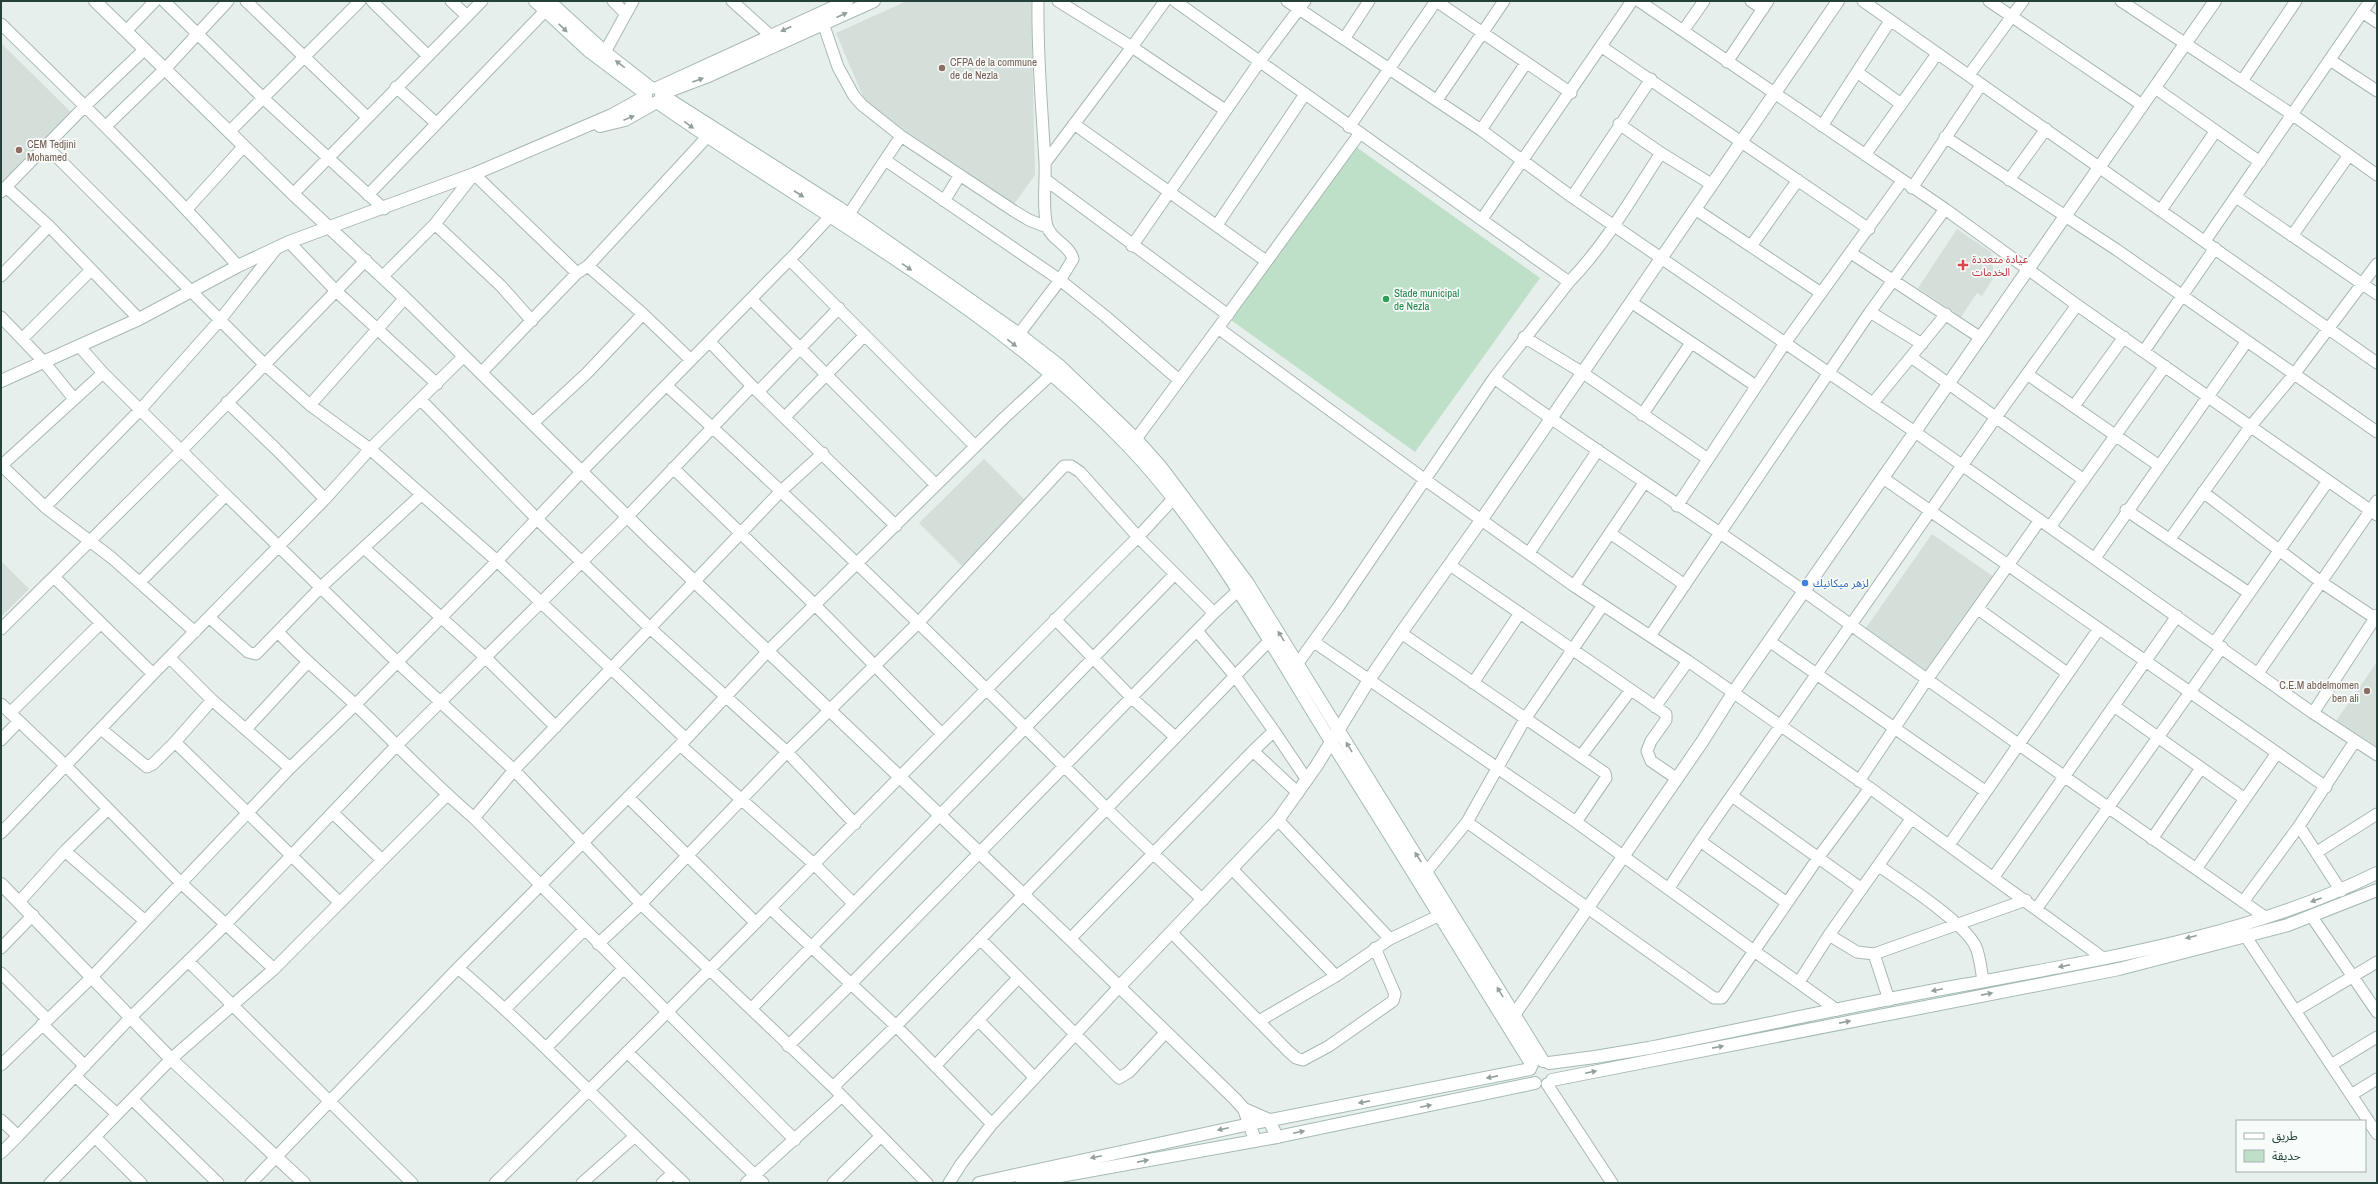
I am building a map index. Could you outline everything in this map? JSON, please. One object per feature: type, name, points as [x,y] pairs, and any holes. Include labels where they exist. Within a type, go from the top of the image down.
[{"type":"street","points":[[95,1],[293,194],[383,276],[628,516],[831,709],[939,816],[1070,939],[1244,1109],[1269,1120],[1278,1137]]},
{"type":"street","points":[[126,31],[155,1]]},
{"type":"street","points":[[164,1],[263,98],[384,209]]},
{"type":"street","points":[[106,126],[165,69],[228,1]]},
{"type":"street","points":[[246,1],[366,117]]},
{"type":"street","points":[[229,132],[360,1]]},
{"type":"street","points":[[372,1],[428,56]]},
{"type":"street","points":[[451,1],[467,16]]},
{"type":"street","points":[[293,194],[366,117],[482,1]]},
{"type":"street","points":[[535,1],[547,6],[707,137],[835,211],[849,214],[1019,334],[1130,448],[1243,586],[1270,640],[1438,916],[1538,1064],[1554,1069],[1550,1082],[1612,1183]]},
{"type":"street","points":[[613,1],[626,14]]},
{"type":"street","points":[[604,52],[633,1]]},
{"type":"street","points":[[732,1],[771,36]]},
{"type":"street","points":[[1,381],[80,347],[139,319],[192,292],[238,266],[289,242],[328,227],[384,209],[474,174],[654,95],[771,36],[847,1]]},
{"type":"street","points":[[654,95],[706,77],[874,1]]},
{"type":"street","points":[[1038,1],[1039,84],[1046,180],[1047,227]]},
{"type":"street","points":[[1058,1],[1132,47],[1225,110]]},
{"type":"street","points":[[1045,163],[1165,1]]},
{"type":"street","points":[[1175,1],[1260,61],[1349,127],[1482,219],[1569,282]]},
{"type":"street","points":[[1287,1],[1302,5],[1344,39],[1481,130],[1572,197],[1614,224],[1915,432],[1962,467],[2377,755]]},
{"type":"street","points":[[1344,39],[1369,1]]},
{"type":"street","points":[[1349,127],[1390,70],[1436,1],[1570,93]]},
{"type":"street","points":[[1437,100],[1504,1]]},
{"type":"street","points":[[1482,219],[1523,162],[1632,1]]},
{"type":"street","points":[[1639,1],[1945,209],[2077,305],[2374,513]]},
{"type":"street","points":[[1683,31],[1704,1]]},
{"type":"street","points":[[1727,62],[1765,5],[1751,1]]},
{"type":"street","points":[[949,1183],[961,1164],[992,1124],[1278,820],[1332,742],[1369,680],[1401,633],[1583,373],[1711,184],[1838,1]]},
{"type":"street","points":[[1864,1],[1936,54],[1969,75],[1981,85],[2100,166],[2377,363]]},
{"type":"street","points":[[1989,1],[2142,105]]},
{"type":"street","points":[[1969,75],[2023,1]]},
{"type":"street","points":[[2121,1],[2293,115],[2377,175]]},
{"type":"street","points":[[1514,1015],[1733,693],[1805,592],[1948,382],[1981,338],[2185,43],[2216,1]]},
{"type":"street","points":[[2242,81],[2296,1]]},
{"type":"street","points":[[2205,241],[2370,1]]},
{"type":"street","points":[[1132,246],[1225,110],[1302,5]]},
{"type":"street","points":[[547,6],[590,52],[654,95],[835,211],[912,270],[1007,339],[1055,370],[1136,439],[1161,467],[1298,663],[1514,1015],[1538,1064]]},
{"type":"street","points":[[368,195],[547,6]]},
{"type":"street","points":[[2362,12],[2377,22]]},
{"type":"street","points":[[1822,126],[1890,21]]},
{"type":"street","points":[[823,23],[838,67],[854,96],[901,136],[1029,220],[1047,227],[1072,255],[1072,262],[1060,280],[1019,334]]},
{"type":"street","points":[[1,24],[106,126],[187,209],[238,266]]},
{"type":"street","points":[[1602,47],[1869,229]]},
{"type":"street","points":[[139,319],[49,226],[4,189],[85,106],[145,49]]},
{"type":"street","points":[[1865,155],[1936,54]]},
{"type":"street","points":[[2330,60],[2377,91]]},
{"type":"street","points":[[1481,130],[1526,63]]},
{"type":"street","points":[[1857,72],[1901,104]]},
{"type":"street","points":[[1572,197],[1619,124],[1651,79]]},
{"type":"street","points":[[1912,188],[1981,85]]},
{"type":"street","points":[[396,87],[436,123]]},
{"type":"street","points":[[2155,88],[2215,132],[2260,162]]},
{"type":"street","points":[[1217,225],[1305,94]]},
{"type":"street","points":[[1074,124],[1266,261]]},
{"type":"street","points":[[1619,124],[1661,153],[1711,184]]},
{"type":"street","points":[[2010,180],[2046,129]]},
{"type":"street","points":[[2161,210],[2215,132]]},
{"type":"street","points":[[1136,439],[1360,134]]},
{"type":"street","points":[[849,214],[901,136]]},
{"type":"street","points":[[481,373],[576,273],[588,266],[707,137]]},
{"type":"street","points":[[1945,137],[2066,216],[2182,297],[2295,373],[2377,432]]},
{"type":"street","points":[[46,146],[264,364],[310,405],[370,449],[497,561],[611,669],[740,800],[815,865],[853,903]]},
{"type":"street","points":[[187,209],[244,146]]},
{"type":"street","points":[[1298,663],[1314,642],[1494,378],[1524,337],[1569,282],[1588,262],[1661,153]]},
{"type":"street","points":[[2292,236],[2349,155]]},
{"type":"street","points":[[885,160],[1060,280],[1105,316],[1178,380]]},
{"type":"street","points":[[383,276],[436,224],[474,174]]},
{"type":"street","points":[[474,174],[576,273]]},
{"type":"street","points":[[944,201],[960,175]]},
{"type":"street","points":[[1046,180],[1132,246],[1228,315]]},
{"type":"street","points":[[1752,246],[1798,180]]},
{"type":"street","points":[[1677,506],[1785,343],[1869,229],[1902,181]]},
{"type":"street","points":[[2236,197],[2377,294]]},
{"type":"street","points":[[1694,209],[1752,246],[1821,294]]},
{"type":"street","points":[[1650,636],[1892,279],[1945,209]]},
{"type":"street","points":[[1,1065],[91,978],[290,768],[355,705],[497,561],[582,471],[790,260],[835,211]]},
{"type":"street","points":[[436,224],[501,286],[532,320]]},
{"type":"street","points":[[1,276],[49,226]]},
{"type":"street","points":[[289,242],[337,292],[437,384]]},
{"type":"street","points":[[2144,351],[2215,248]]},
{"type":"street","points":[[45,507],[140,410],[220,320],[276,249]]},
{"type":"street","points":[[1851,253],[1981,338]]},
{"type":"street","points":[[1,629],[182,450],[226,402],[337,292],[366,260]]},
{"type":"street","points":[[790,260],[975,446]]},
{"type":"street","points":[[2170,539],[2250,427],[2295,373],[2377,264]]},
{"type":"street","points":[[588,266],[643,314],[692,360]]},
{"type":"street","points":[[22,339],[91,270]]},
{"type":"street","points":[[310,405],[405,298]]},
{"type":"street","points":[[751,299],[936,485]]},
{"type":"street","points":[[1631,302],[1756,386]]},
{"type":"street","points":[[1669,888],[1816,674],[1996,417],[2077,305]]},
{"type":"street","points":[[1,1153],[130,1018],[226,924],[292,856],[397,745],[628,516],[712,426],[801,348],[839,308]]},
{"type":"street","points":[[1870,312],[1922,344]]},
{"type":"street","points":[[533,423],[586,374],[643,314]]},
{"type":"street","points":[[1873,403],[1946,314]]},
{"type":"street","points":[[1,317],[44,362],[74,399]]},
{"type":"street","points":[[1218,328],[1424,479],[1574,586],[1688,661],[1870,788],[1993,878],[2037,908],[2103,958]]},
{"type":"street","points":[[785,417],[865,335]]},
{"type":"street","points":[[1524,337],[1583,373],[1708,459]]},
{"type":"street","points":[[2074,406],[2124,337]]},
{"type":"street","points":[[2094,558],[2126,510],[2248,341]]},
{"type":"street","points":[[710,342],[755,389],[823,453],[896,526]]},
{"type":"street","points":[[1642,415],[1691,342]]},
{"type":"street","points":[[80,347],[103,373],[321,588],[397,662],[442,701],[514,770],[641,904],[708,970],[833,1087],[927,1183]]},
{"type":"street","points":[[1,833],[153,674],[280,546],[370,449],[464,356]]},
{"type":"street","points":[[1910,357],[1948,382],[2084,480]]},
{"type":"street","points":[[2050,527],[2165,366]]},
{"type":"street","points":[[252,1183],[458,968],[683,742],[769,650],[896,526],[975,446],[1055,370]]},
{"type":"street","points":[[103,373],[1,465],[45,507],[140,582],[195,632]]},
{"type":"street","points":[[2027,374],[2158,465]]},
{"type":"street","points":[[1494,378],[1550,419],[1598,450],[1677,506],[1805,592],[1926,681],[2018,743],[2109,809],[2265,917]]},
{"type":"street","points":[[667,386],[712,426],[918,623],[1202,900]]},
{"type":"street","points":[[421,400],[537,519],[650,628],[787,752],[855,824]]},
{"type":"street","points":[[226,402],[276,449],[325,499]]},
{"type":"street","points":[[1529,553],[1598,450]]},
{"type":"street","points":[[474,818],[514,770],[780,492],[823,453]]},
{"type":"street","points":[[598,944],[641,904],[787,752],[918,623],[1064,466],[1071,466],[1080,472],[1174,575],[1214,613]]},
{"type":"street","points":[[673,468],[815,605],[942,734]]},
{"type":"street","points":[[1883,478],[2007,567],[2326,787]]},
{"type":"street","points":[[2037,908],[2158,739],[2189,692],[2249,594],[2328,481]]},
{"type":"street","points":[[1574,586],[1644,483]]},
{"type":"street","points":[[2203,492],[2321,582],[2376,617],[2313,712]]},
{"type":"street","points":[[140,582],[226,495]]},
{"type":"street","points":[[210,618],[252,654],[259,652],[321,588],[421,495]]},
{"type":"street","points":[[495,1183],[815,865],[985,689],[1138,537],[1173,499]]},
{"type":"street","points":[[2258,673],[2321,582],[2374,513],[2377,501]]},
{"type":"street","points":[[2126,510],[2249,594]]},
{"type":"street","points":[[1859,781],[1926,681],[2040,520]]},
{"type":"street","points":[[1610,533],[1685,585]]},
{"type":"street","points":[[364,548],[486,658],[556,727]]},
{"type":"street","points":[[1450,565],[1572,648],[1667,717],[1648,746],[1648,756],[1676,778]]},
{"type":"street","points":[[751,1009],[1174,575]]},
{"type":"street","points":[[54,577],[100,624],[153,674]]},
{"type":"street","points":[[788,1046],[851,984],[1214,613],[1243,586]]},
{"type":"street","points":[[1427,871],[1467,822],[1525,719],[1572,648],[1603,605]]},
{"type":"street","points":[[1978,609],[2067,673]]},
{"type":"street","points":[[1473,683],[1520,613]]},
{"type":"street","points":[[1993,878],[2065,778],[2177,616]]},
{"type":"street","points":[[1055,619],[1132,698],[1174,736]]},
{"type":"street","points":[[10,713],[100,624]]},
{"type":"street","points":[[1948,845],[2098,630]]},
{"type":"street","points":[[1197,631],[1235,676],[1307,780]]},
{"type":"street","points":[[278,632],[307,663],[355,705],[447,795],[474,818],[540,886],[795,1140]]},
{"type":"street","points":[[1401,633],[1603,771],[1606,776],[1576,822]]},
{"type":"street","points":[[833,1087],[896,1026],[1174,736],[1270,640]]},
{"type":"street","points":[[1769,641],[1985,791]]},
{"type":"street","points":[[1314,642],[1576,822],[1837,1010]]},
{"type":"street","points":[[170,658],[212,700],[290,768]]},
{"type":"street","points":[[1655,707],[1688,661]]},
{"type":"street","points":[[246,729],[307,663]]},
{"type":"street","points":[[1581,756],[1630,691]]},
{"type":"street","points":[[101,729],[147,767],[153,764],[175,742],[212,700]]},
{"type":"street","points":[[1,704],[66,766],[107,810],[181,883],[274,969]]},
{"type":"street","points":[[2114,706],[2158,739],[2245,799]]},
{"type":"street","points":[[1,740],[19,721]]},
{"type":"street","points":[[1070,939],[1274,731]]},
{"type":"street","points":[[2243,902],[2299,826],[2355,741]]},
{"type":"street","points":[[175,742],[340,903]]},
{"type":"street","points":[[1253,751],[1298,793]]},
{"type":"street","points":[[2196,870],[2277,753]]},
{"type":"street","points":[[2152,839],[2201,768]]},
{"type":"street","points":[[1467,822],[1708,995],[1717,999],[1722,998],[1818,858],[1870,788]]},
{"type":"street","points":[[52,1182],[171,1059],[274,969],[447,795]]},
{"type":"street","points":[[1732,796],[1862,889]]},
{"type":"street","points":[[628,797],[756,923]]},
{"type":"street","points":[[19,902],[66,851],[107,810]]},
{"type":"street","points":[[333,813],[382,860]]},
{"type":"street","points":[[2317,852],[2377,815]]},
{"type":"street","points":[[1799,982],[1829,934],[1879,866],[1911,819]]},
{"type":"street","points":[[1278,820],[1390,939]]},
{"type":"street","points":[[2299,826],[2341,891]]},
{"type":"street","points":[[1700,841],[1787,904]]},
{"type":"street","points":[[66,851],[145,921]]},
{"type":"street","points":[[1879,866],[1956,925],[1976,946],[1983,981]]},
{"type":"street","points":[[1232,869],[1336,976]]},
{"type":"street","points":[[979,1183],[1250,1124],[1538,1064],[1595,1057],[1649,1048],[2103,958],[2265,917],[2341,891],[2377,873]]},
{"type":"street","points":[[1,884],[33,915],[91,978],[171,1059],[277,1156],[304,1183]]},
{"type":"street","points":[[1538,1064],[1530,1077],[1535,1083],[1543,1086],[1550,1082],[2119,968],[2246,937],[2312,917],[2377,890]]},
{"type":"street","points":[[1829,934],[1857,952],[1874,954],[2026,900]]},
{"type":"street","points":[[771,909],[896,1026],[992,1124]]},
{"type":"street","points":[[1,948],[33,915]]},
{"type":"street","points":[[1259,1021],[1336,976],[1390,939],[1438,916]]},
{"type":"street","points":[[2312,917],[2354,976],[2377,1012]]},
{"type":"street","points":[[506,1008],[584,930]]},
{"type":"street","points":[[1171,932],[1288,1051],[1300,1060],[1303,1060],[1329,1046],[1393,1001],[1395,994],[1375,948]]},
{"type":"street","points":[[2246,937],[2377,1134]]},
{"type":"street","points":[[980,939],[1120,1078],[1129,1072],[1166,1034]]},
{"type":"street","points":[[1874,954],[1889,1000]]},
{"type":"street","points":[[188,961],[329,1102],[405,1181]]},
{"type":"street","points":[[2295,1011],[2377,962]]},
{"type":"street","points":[[458,968],[506,1008],[634,1137],[684,1183]]},
{"type":"street","points":[[546,1048],[624,968]]},
{"type":"street","points":[[1,972],[85,1066]]},
{"type":"street","points":[[935,1066],[1018,978]]},
{"type":"street","points":[[978,1020],[1035,1078]]},
{"type":"street","points":[[2331,1065],[2377,1037]]},
{"type":"street","points":[[627,1052],[763,1183]]},
{"type":"street","points":[[75,1076],[117,1114]]},
{"type":"street","points":[[2351,1095],[2377,1079]]},
{"type":"street","points":[[1022,1183],[1278,1137],[1535,1083]]},
{"type":"street","points":[[746,1183],[842,1096]]},
{"type":"street","points":[[132,1099],[218,1183]]},
{"type":"street","points":[[1244,1109],[1255,1140]]},
{"type":"street","points":[[1,1120],[18,1136]]},
{"type":"street","points":[[833,1183],[881,1136]]},
{"type":"street","points":[[95,1137],[141,1183]]},
{"type":"street","points":[[582,1183],[634,1137]]},
{"type":"street","points":[[662,1183],[673,1173]]},
{"type":"shaded area","name":"CFPA de la commune de de Nezla","points":[[907,1],[1031,1],[1035,175],[1014,204],[866,104],[836,33]]},
{"type":"shaded area","name":"CEM Tedjini Mohamed","points":[[1,43],[73,114],[1,186]]},
{"type":"shaded area","name":"عيادة متعددة الخدمات","points":[[1957,229],[1991,252],[1994,277],[1982,296],[1977,293],[1961,317],[1918,288]]},
{"type":"shaded area","points":[[984,459],[1027,502],[962,566],[919,523]]},
{"type":"shaded area","points":[[1932,534],[1994,577],[1926,675],[1863,632]]},
{"type":"shaded area","points":[[1,561],[29,589],[1,617]]},
{"type":"shaded area","name":"C.E.M abdelmomen ben ali","points":[[2377,662],[2377,749],[2336,721]]},
{"type":"green space","name":"Stade municipal de Nezla","points":[[1355,146],[1540,278],[1415,452],[1231,320]]},
{"type":"place","name":"CFPA de la commune de de Nezla","points":[[942,68]]},
{"type":"place","name":"CEM Tedjini Mohamed","points":[[19,150]]},
{"type":"place","name":"عيادة متعددة الخدمات","points":[[1963,265]]},
{"type":"place","name":"Stade municipal de Nezla","points":[[1386,299]]},
{"type":"place","name":"لزهر ميكانيك","points":[[1805,583]]},
{"type":"place","name":"C.E.M abdelmomen ben ali","points":[[2367,691]]}]
